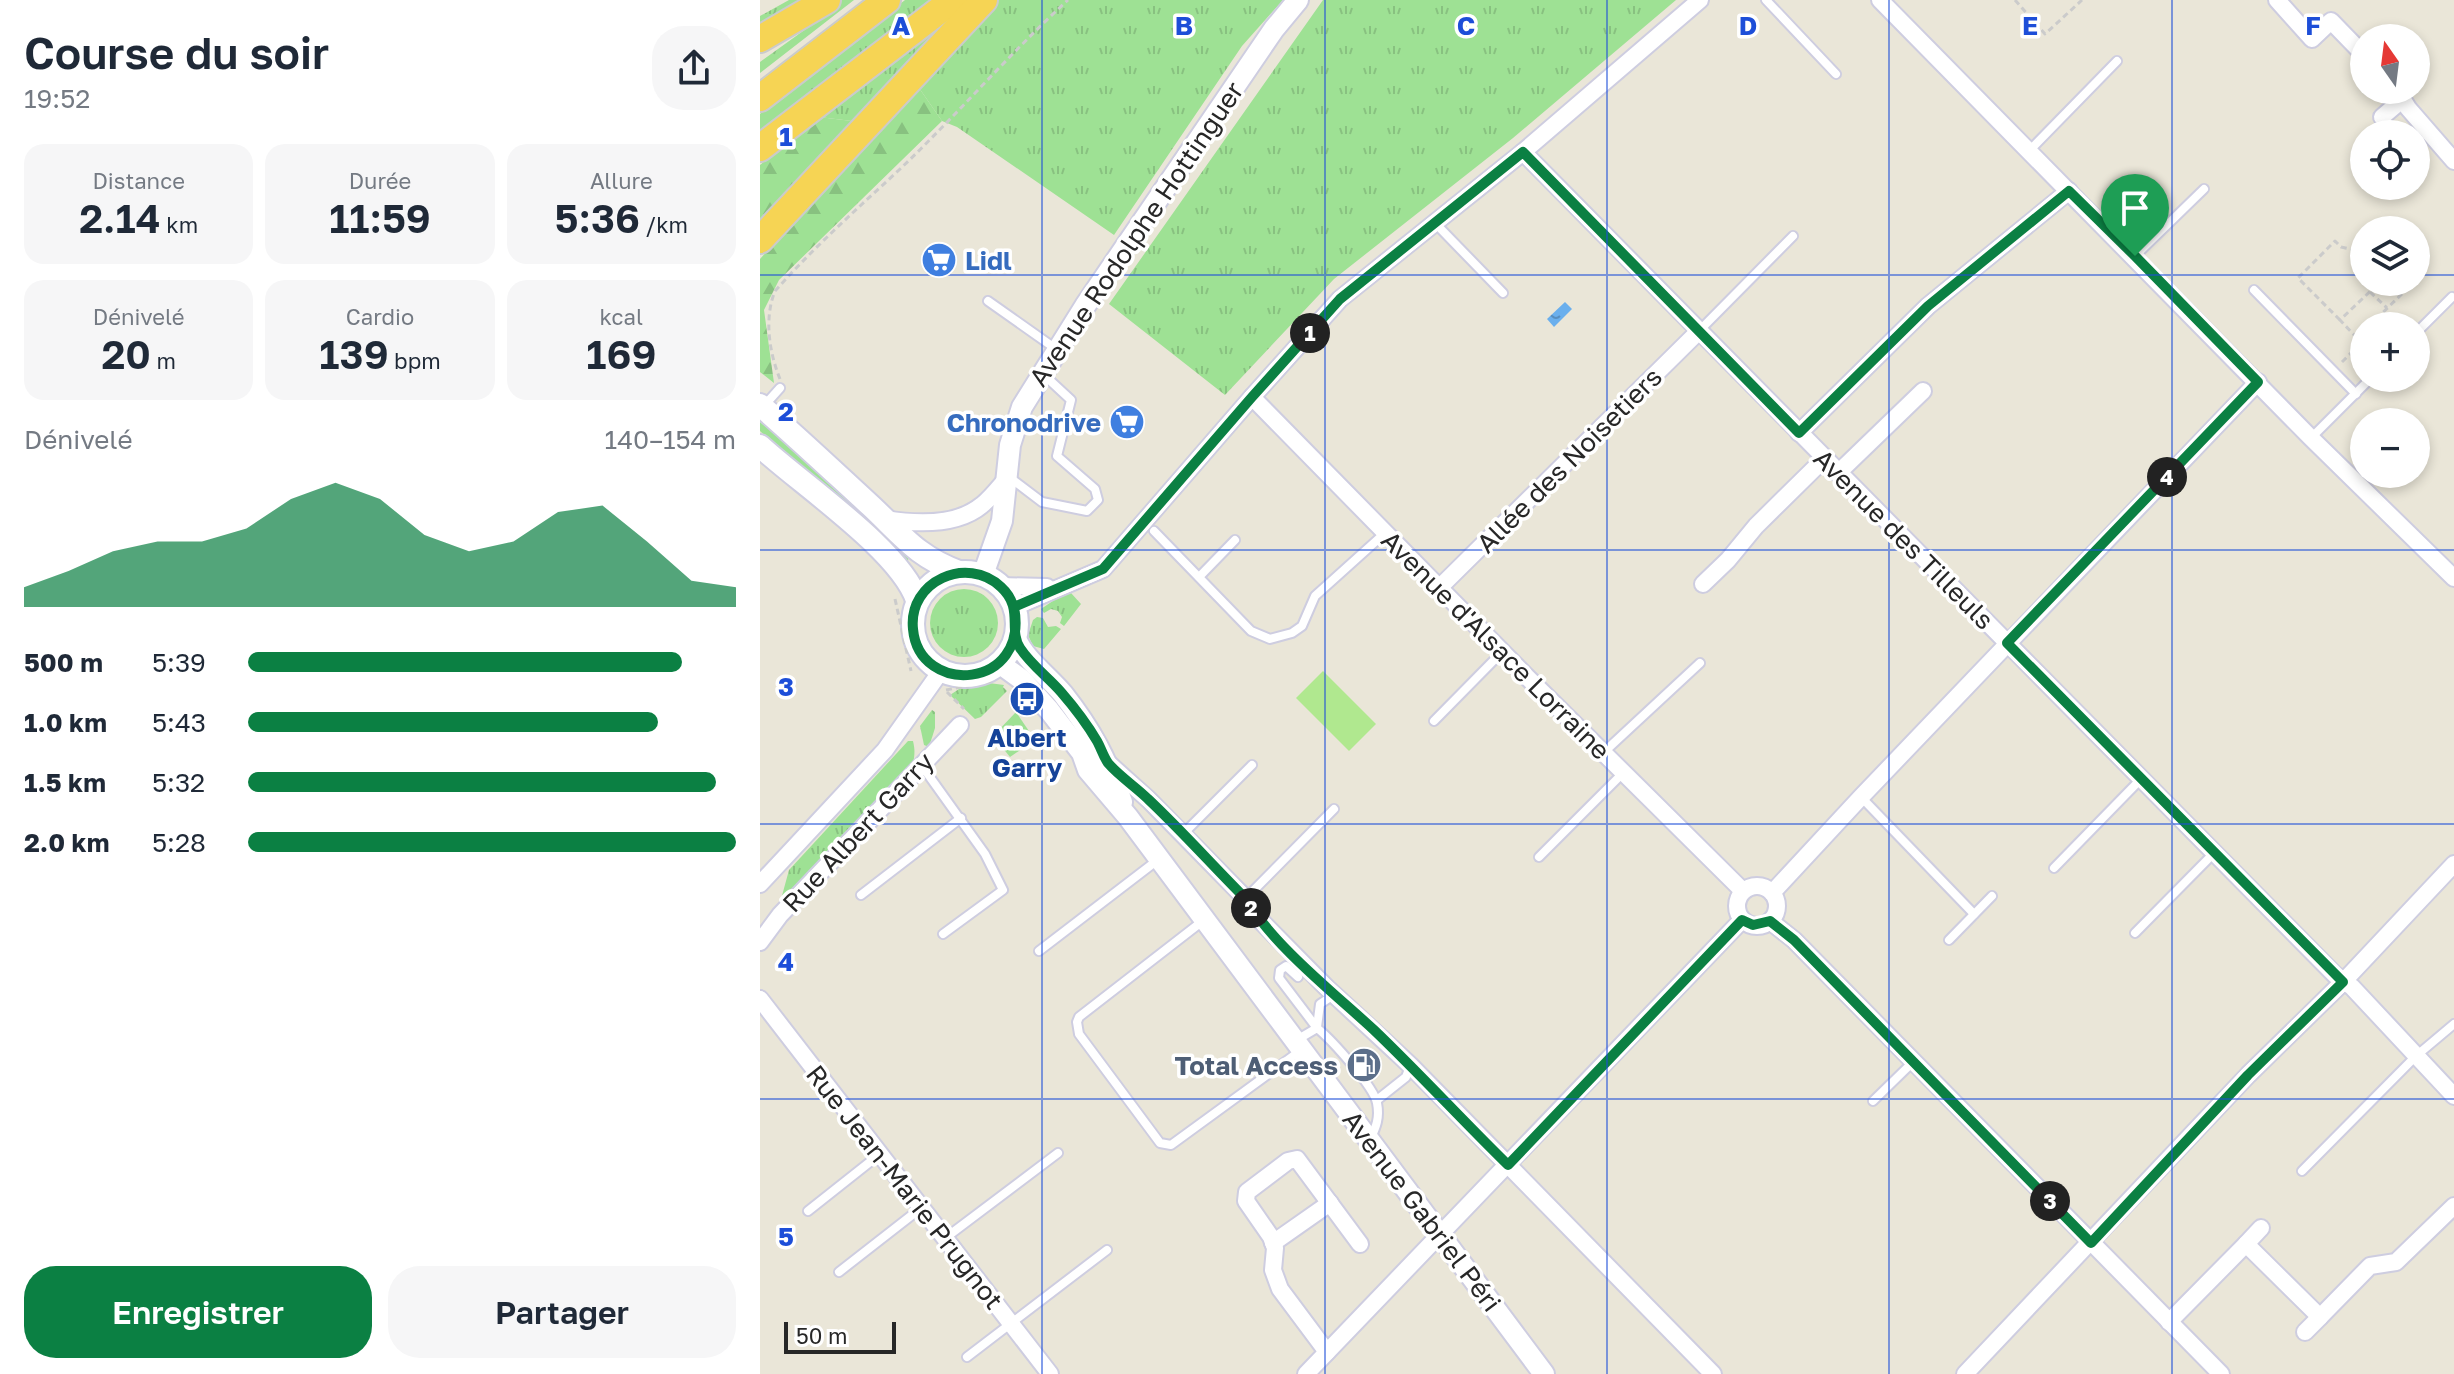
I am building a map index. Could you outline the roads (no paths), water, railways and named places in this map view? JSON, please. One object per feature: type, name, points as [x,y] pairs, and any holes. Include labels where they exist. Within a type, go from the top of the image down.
[{"type":"highway","points":[[760,39],[827,0]]},
{"type":"highway","points":[[760,98],[887,0]]},
{"type":"highway","points":[[760,148],[953,0]]},
{"type":"highway","points":[[760,240],[984,0]]},
{"type":"main road","points":[[761,406],[917,552],[938,565],[992,580],[1014,607],[1017,622],[1015,637],[999,672],[956,675],[945,684],[917,646],[913,629],[917,600],[931,584],[959,572]]},
{"type":"main road","points":[[760,446],[861,532],[905,576],[917,600]]},
{"type":"street","name":"Avenue Rodolphe Hottinguer","points":[[992,580],[1010,445],[1022,407],[1057,349],[1274,29],[1298,0]]},
{"type":"street","points":[[1014,607],[1103,569],[1340,299],[1523,152],[1700,0]]},
{"type":"street","points":[[1880,0],[2311,438],[2454,578]]},
{"type":"street","points":[[2277,0],[2312,39],[2331,21],[2350,41]]},
{"type":"street","points":[[2382,117],[2392,104]]},
{"type":"street","points":[[2408,104],[2454,161]]},
{"type":"street","name":"Avenue des Tilleuls","points":[[1523,152],[2140,780],[2343,982],[2352,987],[2454,1096]]},
{"type":"street","points":[[1799,433],[1928,306],[2069,191]]},
{"type":"street","name":"Allée des Noisetiers","points":[[1439,588],[1698,332]]},
{"type":"street","points":[[1772,893],[2258,382]]},
{"type":"street","points":[[1838,473],[1923,391]]},
{"type":"street","name":"Avenue d'Alsace Lorraine","points":[[1252,397],[1502,652],[1743,891]]},
{"type":"street","points":[[1703,584],[1824,459]]},
{"type":"street","points":[[885,519],[951,520],[982,505],[1008,477]]},
{"type":"street","points":[[992,580],[1057,587]]},
{"type":"street","name":"Avenue Gabriel Péri","points":[[1015,637],[1098,741],[1128,817]]},
{"type":"street","name":"Avenue Gabriel Péri","points":[[999,672],[1021,679],[1049,710],[1082,753],[1088,770],[1128,817],[1544,1374]]},
{"type":"street","name":"Rue Albert Garry","points":[[760,884],[945,684]]},
{"type":"street","name":"Rue Albert Garry","points":[[760,942],[780,915],[964,719]]},
{"type":"street","points":[[1107,762],[1246,899],[1256,916],[1329,998],[1410,1065],[1713,1374]]},
{"type":"street","points":[[1965,1374],[2248,1075],[2343,982],[2454,864]]},
{"type":"street","points":[[1755,886],[1772,893],[1777,904],[1770,921],[1753,925],[1742,920],[1737,909],[1743,891],[1755,886]]},
{"type":"street","points":[[1306,1374],[1742,920]]},
{"type":"street","points":[[1770,921],[1794,940],[2221,1374]]},
{"type":"street","name":"Rue Jean-Marie Prugnot","points":[[760,999],[1050,1374]]},
{"type":"street","points":[[1327,1352],[1280,1289],[1273,1270],[1273,1243],[1246,1201],[1247,1192],[1288,1161],[1297,1159],[1360,1244]]},
{"type":"street","points":[[1273,1243],[1330,1203]]},
{"type":"street","points":[[2305,1332],[2370,1266],[2396,1262],[2454,1206]]},
{"type":"street","points":[[2169,1322],[2261,1228]]},
{"type":"street","points":[[2246,1244],[2320,1317]]},
{"type":"lane","points":[[1766,0],[1836,74]]},
{"type":"lane","points":[[2029,151],[2117,61]]},
{"type":"lane","points":[[2135,256],[2204,189]]},
{"type":"lane","points":[[1435,223],[1503,293]]},
{"type":"lane","points":[[1698,332],[1793,236]]},
{"type":"lane","points":[[2254,290],[2356,394],[2311,438]]},
{"type":"lane","points":[[2430,319],[2452,297]]},
{"type":"lane","points":[[988,301],[1057,349]]},
{"type":"lane","points":[[1008,477],[1042,502],[1087,511],[1098,500],[1095,489],[1057,456],[1071,400],[1042,372]]},
{"type":"lane","points":[[761,406],[780,388]]},
{"type":"lane","points":[[1154,531],[1251,631],[1270,639],[1292,633],[1302,626],[1315,596],[1385,533]]},
{"type":"lane","points":[[1199,577],[1235,540]]},
{"type":"lane","points":[[1434,721],[1502,652]]},
{"type":"lane","points":[[1603,753],[1700,663]]},
{"type":"lane","points":[[921,765],[985,854],[1003,890],[943,934]]},
{"type":"lane","points":[[1182,834],[1252,765]]},
{"type":"lane","points":[[1539,857],[1623,773]]},
{"type":"lane","points":[[2054,868],[2140,780]]},
{"type":"lane","points":[[1861,797],[1974,914]]},
{"type":"lane","points":[[1246,899],[1334,809]]},
{"type":"lane","points":[[861,895],[961,818]]},
{"type":"lane","points":[[2135,933],[2214,853]]},
{"type":"lane","points":[[1039,951],[1159,859]]},
{"type":"lane","points":[[1949,940],[1992,896]]},
{"type":"lane","points":[[1204,920],[1079,1017],[1077,1022],[1079,1034],[1160,1143],[1171,1145],[1298,1045],[1317,1028],[1320,1004],[1329,998]]},
{"type":"lane","points":[[1298,977],[1286,966],[1280,970],[1279,978],[1317,1028],[1333,1040],[1377,1100],[1379,1122],[1370,1141]]},
{"type":"lane","points":[[1316,995],[1329,998]]},
{"type":"lane","points":[[2302,1171],[2416,1056],[2454,1024]]},
{"type":"lane","points":[[1873,1101],[1913,1062]]},
{"type":"lane","points":[[1377,1100],[1406,1077],[1410,1065]]},
{"type":"lane","points":[[944,1239],[1058,1153]]},
{"type":"lane","points":[[808,1211],[880,1154]]},
{"type":"lane","points":[[839,1272],[921,1208]]},
{"type":"lane","points":[[967,1357],[1107,1250]]},
{"type":"water","points":[[1565,302],[1572,309],[1554,327],[1547,319]]},
{"type":"place","name":"Lidl","points":[[939,260]]},
{"type":"place","name":"Chronodrive","points":[[1127,422]]},
{"type":"place","name":"Albert Garry","points":[[1027,699]]},
{"type":"place","name":"Total Access","points":[[1364,1065]]}]
